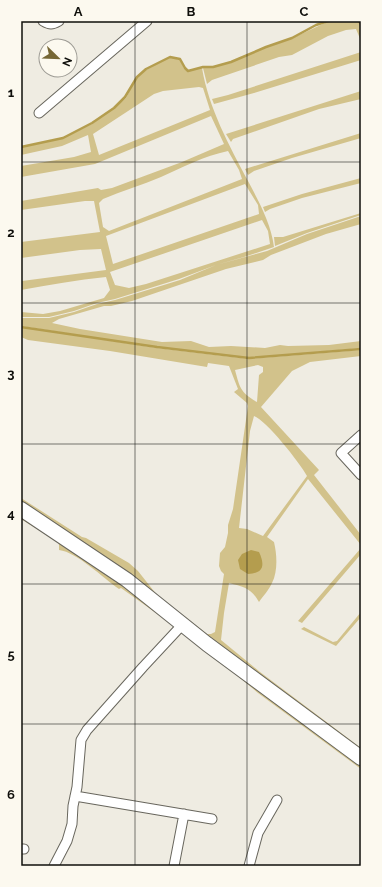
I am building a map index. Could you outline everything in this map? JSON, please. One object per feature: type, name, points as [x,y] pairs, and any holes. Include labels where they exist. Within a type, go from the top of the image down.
[{"type":"main road","points":[[21,509],[127,580],[361,758]]},
{"type":"street","points":[[43,21],[49,25],[59,21]]},
{"type":"street","points":[[39,113],[147,21]]},
{"type":"street","points":[[361,435],[341,453],[361,475]]},
{"type":"street","points":[[54,866],[67,841],[70,830],[81,740],[143,667],[183,624]]},
{"type":"street","points":[[75,796],[212,819]]},
{"type":"street","points":[[249,866],[258,833],[277,800]]},
{"type":"street","points":[[174,866],[184,814]]},
{"type":"shaded area","points":[[330,21],[359,21],[361,26],[361,41],[356,29],[346,30],[328,36],[292,55],[279,57],[212,80],[207,84],[203,68],[219,66],[235,61],[264,48],[293,38]]},
{"type":"shaded area","points":[[361,52],[361,60],[214,104],[212,99],[228,95]]},
{"type":"shaded area","points":[[170,57],[180,60],[184,68],[188,71],[202,68],[209,98],[220,126],[264,213],[274,247],[216,265],[179,279],[74,311],[49,317],[21,317],[21,312],[43,314],[60,311],[104,298],[110,290],[106,277],[21,290],[21,280],[106,270],[101,249],[80,250],[21,258],[21,242],[100,232],[94,201],[21,210],[21,201],[98,188],[101,190],[112,188],[182,162],[224,144],[211,116],[95,164],[21,177],[21,166],[74,157],[91,152],[88,135],[62,146],[21,155],[21,147],[63,138],[92,124],[126,98],[137,77],[146,70]],"holes":[[[199,87],[203,88],[210,110],[99,155],[93,134],[154,94],[163,91]],[[228,151],[239,170],[242,179],[109,231],[103,227],[99,203],[103,199],[219,153]],[[245,184],[258,205],[259,214],[113,264],[106,236]],[[262,220],[268,231],[270,244],[146,284],[129,288],[115,285],[110,272]]]},
{"type":"shaded area","points":[[361,91],[361,99],[319,109],[233,139],[231,142],[226,134]]},
{"type":"shaded area","points":[[361,133],[361,138],[292,158],[254,171],[248,175],[245,169]]},
{"type":"shaded area","points":[[361,178],[361,183],[302,198],[265,212],[263,207],[302,194]]},
{"type":"shaded area","points":[[361,213],[361,215],[307,233],[275,246],[274,237],[283,237]]},
{"type":"shaded area","points":[[361,216],[361,224],[326,234],[271,255],[263,260],[226,269],[132,301],[111,306],[104,306],[59,319],[52,323],[162,342],[191,341],[209,347],[231,346],[265,348],[280,345],[329,345],[361,341],[361,348],[249,358],[157,347],[21,326],[21,318],[49,318],[115,300],[180,280],[216,265],[267,251],[307,234]]},
{"type":"shaded area","points":[[21,327],[157,348],[249,359],[361,350],[361,356],[310,362],[292,371],[261,407],[319,470],[314,475],[361,535],[361,545],[308,479],[267,537],[274,542],[276,552],[276,568],[274,578],[268,591],[259,602],[247,589],[229,583],[221,640],[260,672],[361,748],[361,756],[21,504],[21,498],[82,537],[129,563],[138,571],[157,595],[207,634],[215,632],[224,574],[219,566],[220,553],[225,547],[228,525],[233,509],[248,406],[247,403],[234,392],[238,389],[229,366],[208,363],[207,367],[110,351],[28,340],[21,337]],"holes":[[[258,365],[263,367],[263,372],[259,375],[257,402],[244,392],[238,381],[235,370]],[[254,416],[274,433],[307,476],[263,536],[247,529],[239,528],[250,431]]]},
{"type":"shaded area","points":[[21,514],[93,562],[177,628],[121,588],[119,589],[82,560],[74,555],[59,550],[58,542],[21,519]]},
{"type":"shaded area","points":[[361,548],[361,554],[302,623],[298,621]]},
{"type":"shaded area","points":[[251,550],[259,552],[262,561],[262,568],[257,572],[248,574],[240,569],[238,560],[242,554]]},
{"type":"shaded area","points":[[361,612],[361,617],[336,646],[301,629],[304,627],[333,642],[337,641]]},
{"type":"shaded area","points":[[208,651],[361,762],[361,769],[258,693]]},
{"type":"waterway","points":[[21,147],[63,138],[92,123],[114,108],[125,97],[137,77],[146,69],[170,57],[180,59],[188,71],[203,67],[213,67],[231,62],[292,38],[316,25],[328,21]]},
{"type":"waterway","points":[[359,21],[361,25]]},
{"type":"waterway","points":[[21,327],[157,347],[249,358],[361,349]]}]
